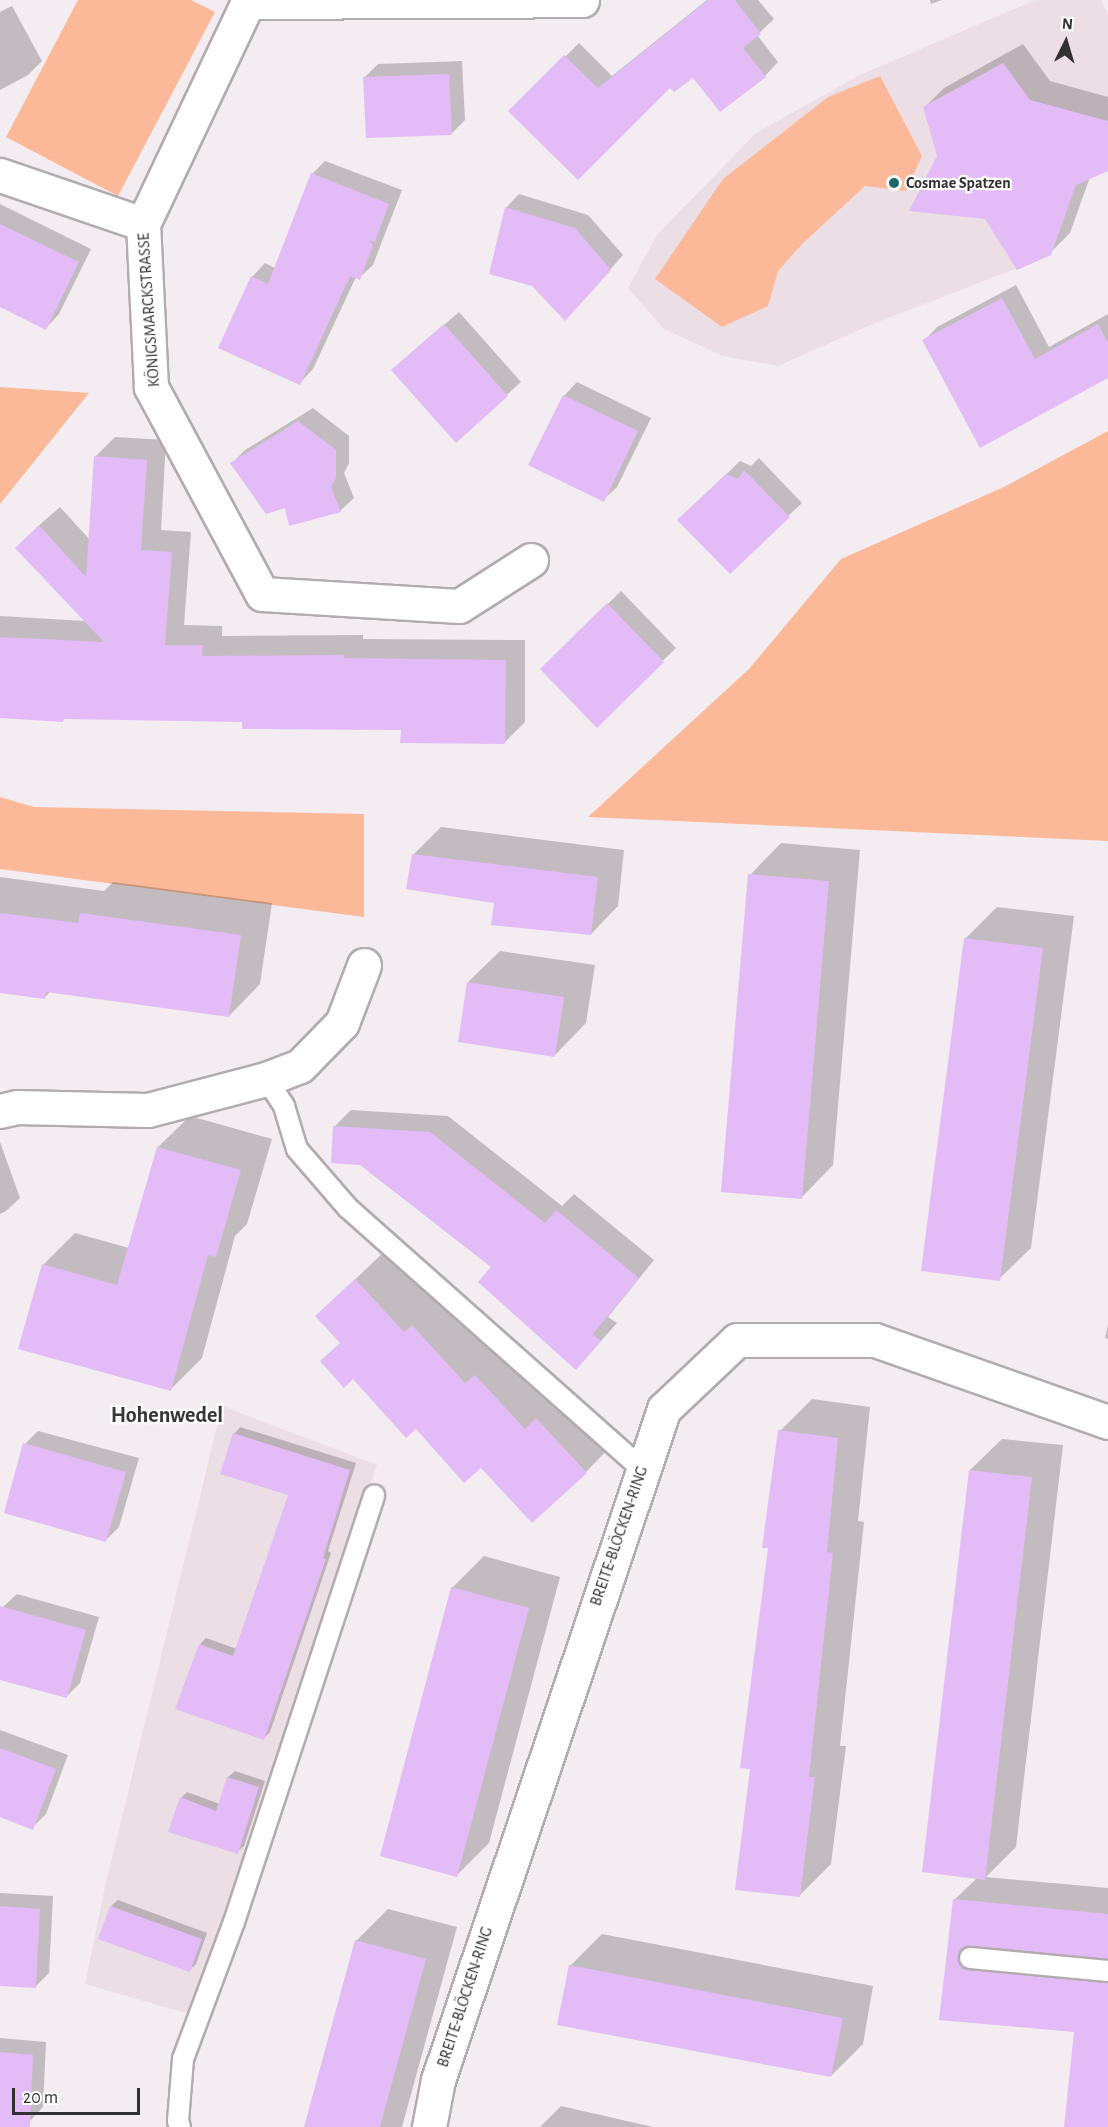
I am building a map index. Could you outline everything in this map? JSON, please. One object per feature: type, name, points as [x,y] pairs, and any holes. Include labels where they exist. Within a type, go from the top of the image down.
[{"type":"street","name":"KÖNIGSMARCKSTRASSE","points":[[531,560],[459,606],[262,594],[151,387],[143,224],[245,1],[582,0]]},
{"type":"street","points":[[0,175],[143,224]]},
{"type":"street","points":[[0,1111],[17,1107],[148,1110],[266,1079],[300,1066],[342,1023],[364,965]]},
{"type":"street","name":"BREITE-BLÖCKEN-RING","points":[[429,2127],[438,2080],[664,1409],[737,1340],[875,1340],[1108,1422]]},
{"type":"lane","points":[[266,1079],[284,1106],[297,1149],[348,1208],[642,1469]]},
{"type":"lane","points":[[180,2127],[177,2121],[183,2059],[234,1922],[374,1495]]},
{"type":"lane","points":[[970,1958],[1108,1971]]},
{"type":"shaded area","points":[[78,0],[191,0],[215,12],[118,196],[6,137]]},
{"type":"shaded area","name":"Cosmae Spatzen","points":[[1035,0],[1101,0],[1108,15],[1108,171],[1075,185],[1051,255],[875,323],[778,366],[723,356],[664,329],[628,288],[657,235],[756,133],[858,76]]},
{"type":"shaded area","points":[[880,76],[922,156],[906,191],[865,186],[802,244],[778,271],[768,306],[722,327],[655,279],[723,179],[828,97]]},
{"type":"shaded area","points":[[0,387],[89,393],[0,504]]},
{"type":"shaded area","points":[[1108,431],[1108,841],[588,817],[749,669],[841,559],[1004,487]]},
{"type":"shaded area","points":[[0,797],[34,807],[364,814],[364,917],[0,869]]},
{"type":"shaded area","points":[[222,1406],[377,1465],[196,2016],[85,1984],[105,1887]]},
{"type":"building","points":[[708,0],[735,0],[761,34],[743,48],[766,77],[720,112],[693,78],[674,92],[670,88],[578,180],[508,111],[564,55],[598,88]]},
{"type":"building","points":[[1003,63],[1030,100],[1108,121],[1108,171],[1076,185],[1051,255],[1017,270],[985,219],[909,211],[937,156],[923,107]]},
{"type":"building","points":[[449,74],[452,135],[366,138],[363,77]]},
{"type":"building","points":[[311,173],[389,204],[375,242],[369,240],[373,245],[360,280],[350,276],[300,385],[218,348],[251,276],[268,284]]},
{"type":"building","points":[[505,207],[575,228],[611,270],[565,321],[532,286],[489,274]]},
{"type":"building","points":[[0,224],[79,262],[46,330],[0,307]]},
{"type":"building","points":[[1002,298],[1035,359],[1098,324],[1108,343],[1108,378],[980,448],[922,340]]},
{"type":"building","points":[[444,324],[508,396],[456,443],[391,370]]},
{"type":"building","points":[[563,395],[638,431],[604,502],[528,465]]},
{"type":"building","points":[[298,421],[336,450],[336,478],[331,487],[341,512],[289,526],[285,508],[266,514],[230,463]]},
{"type":"building","points":[[94,456],[147,460],[141,550],[172,552],[165,645],[203,645],[202,656],[344,655],[344,658],[506,660],[505,744],[400,743],[401,730],[242,729],[242,722],[63,719],[63,722],[0,718],[0,637],[104,642],[15,548],[39,525],[86,577]]},
{"type":"building","points":[[744,470],[790,517],[730,574],[677,520],[726,474],[738,479]]},
{"type":"building","points":[[607,603],[664,662],[597,728],[540,669]]},
{"type":"building","points":[[412,854],[598,877],[591,935],[491,925],[494,903],[406,889]]},
{"type":"building","points":[[748,874],[829,881],[802,1199],[721,1192]]},
{"type":"building","points":[[0,913],[78,923],[80,913],[241,935],[229,1017],[46,992],[45,999],[0,993]]},
{"type":"building","points":[[964,938],[1043,948],[1000,1281],[921,1271]]},
{"type":"building","points":[[467,982],[564,997],[555,1057],[458,1042]]},
{"type":"building","points":[[333,1126],[430,1132],[545,1223],[556,1210],[639,1278],[593,1334],[601,1341],[576,1370],[478,1282],[491,1267],[360,1165],[331,1163]]},
{"type":"building","points":[[157,1147],[241,1170],[216,1257],[208,1255],[171,1391],[18,1349],[42,1264],[117,1285]]},
{"type":"building","points":[[355,1279],[404,1332],[412,1325],[465,1383],[475,1375],[525,1429],[536,1418],[587,1473],[532,1523],[481,1468],[464,1483],[416,1429],[406,1438],[353,1379],[344,1388],[320,1361],[340,1343],[315,1316]]},
{"type":"building","points":[[778,1430],[838,1438],[827,1552],[833,1553],[809,1777],[815,1777],[800,1897],[735,1890],[750,1769],[740,1768],[768,1548],[762,1548]]},
{"type":"building","points":[[233,1433],[350,1470],[323,1558],[326,1559],[264,1740],[175,1709],[199,1644],[233,1656],[288,1495],[220,1474]]},
{"type":"building","points":[[23,1443],[126,1472],[106,1542],[4,1513]]},
{"type":"building","points":[[969,1470],[1032,1477],[985,1880],[922,1872]]},
{"type":"building","points":[[451,1587],[529,1608],[457,1877],[380,1856]]},
{"type":"building","points":[[0,1606],[86,1630],[67,1698],[0,1680]]},
{"type":"building","points":[[0,1748],[56,1769],[33,1830],[0,1817]]},
{"type":"building","points":[[227,1777],[259,1787],[238,1854],[168,1832],[180,1797],[216,1811]]},
{"type":"building","points":[[953,1899],[1108,1914],[1108,1959],[971,1946],[961,1951],[958,1957],[963,1967],[969,1970],[1108,1983],[1108,2127],[1064,2127],[1074,2032],[939,2020]]},
{"type":"building","points":[[0,1906],[40,1909],[36,1988],[0,1986]]},
{"type":"building","points":[[110,1906],[202,1939],[190,1972],[98,1939]]},
{"type":"building","points":[[355,1940],[426,1959],[380,2127],[304,2127]]},
{"type":"building","points":[[569,1965],[843,2018],[831,2077],[557,2025]]},
{"type":"building","points":[[0,2052],[33,2055],[30,2127],[0,2127]]},
{"type":"place","name":"Cosmae Spatzen","points":[[894,183]]},
{"type":"district","name":"Hohenwedel","points":[[167,1416]]}]
